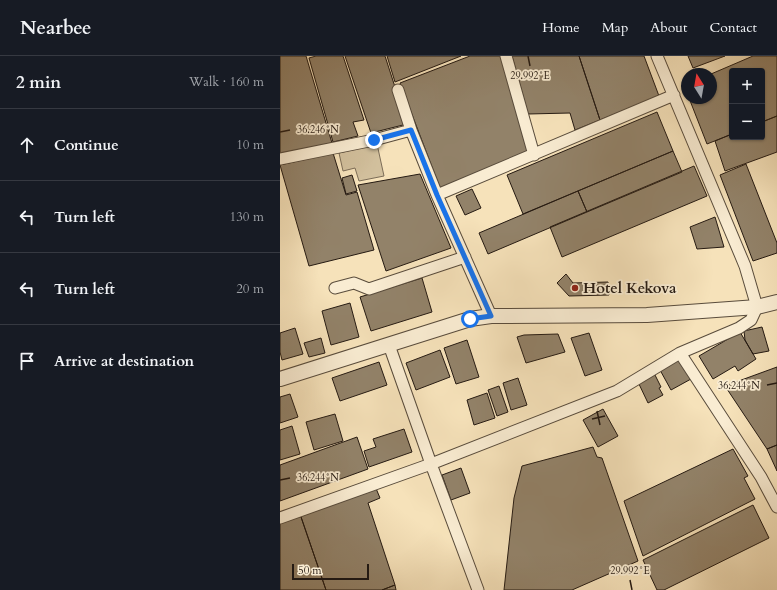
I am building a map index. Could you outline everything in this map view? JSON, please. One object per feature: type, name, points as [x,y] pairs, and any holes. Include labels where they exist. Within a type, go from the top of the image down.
[{"type":"street","points":[[506,56],[534,155]]},
{"type":"street","points":[[280,518],[431,464],[617,391],[680,353],[739,328],[750,320],[757,307],[745,266],[657,56]]},
{"type":"street","points":[[398,90],[411,130],[437,195],[491,316]]},
{"type":"street","points":[[437,195],[674,95]]},
{"type":"street","points":[[280,159],[374,140],[411,130]]},
{"type":"street","points":[[335,288],[354,283],[369,289],[465,257]]},
{"type":"street","points":[[280,380],[470,319],[491,316],[647,315],[757,307],[777,302]]},
{"type":"street","points":[[389,345],[478,590]]},
{"type":"street","points":[[680,353],[753,465],[777,507]]},
{"type":"shaded area","points":[[377,144],[384,176],[359,181],[355,168],[343,171],[339,153]]},
{"type":"building","points":[[280,56],[306,56],[332,143],[280,154]]},
{"type":"building","points":[[316,56],[343,56],[364,120],[353,122],[358,136],[333,142],[309,58]]},
{"type":"building","points":[[345,56],[385,56],[407,124],[371,133]]},
{"type":"building","points":[[387,56],[461,56],[395,82]]},
{"type":"building","points":[[470,56],[501,56],[530,151],[440,188],[400,83]]},
{"type":"building","points":[[512,56],[579,56],[600,120],[575,130],[570,113],[528,114]]},
{"type":"building","points":[[579,56],[644,56],[659,96],[600,120]]},
{"type":"building","points":[[688,56],[725,56],[693,68]]},
{"type":"building","points":[[753,56],[777,56],[777,116],[765,121],[765,68],[729,68],[729,135],[707,144],[691,104],[717,104],[717,71]]},
{"type":"building","points":[[657,112],[673,151],[523,214],[507,175]]},
{"type":"building","points":[[777,116],[777,152],[725,171],[715,141],[729,135],[729,140],[765,140],[765,121]]},
{"type":"building","points":[[673,151],[682,172],[587,212],[578,191]]},
{"type":"building","points":[[333,153],[346,195],[357,192],[374,250],[309,266],[280,165]]},
{"type":"building","points":[[746,164],[777,243],[777,253],[753,261],[720,175]]},
{"type":"building","points":[[694,166],[707,196],[562,257],[550,227]]},
{"type":"building","points":[[420,174],[451,248],[386,271],[358,185]]},
{"type":"building","points":[[352,175],[357,191],[346,194],[342,178]]},
{"type":"building","points":[[472,189],[481,208],[465,215],[456,196]]},
{"type":"building","points":[[578,191],[587,212],[488,254],[479,233]]},
{"type":"building","points":[[715,217],[724,247],[697,249],[690,227]]},
{"type":"building","points":[[566,274],[573,283],[608,282],[609,295],[569,296],[557,283]]},
{"type":"building","points":[[422,278],[432,312],[371,331],[360,297]]},
{"type":"building","points":[[350,303],[359,337],[331,345],[322,311]]},
{"type":"building","points":[[762,327],[769,351],[753,354],[745,340],[744,331]]},
{"type":"building","points":[[295,328],[303,354],[282,360],[280,352],[280,333]]},
{"type":"building","points":[[740,332],[756,359],[738,371],[735,366],[713,379],[699,356]]},
{"type":"building","points":[[589,333],[602,370],[585,376],[571,338]]},
{"type":"building","points":[[558,334],[565,352],[526,363],[517,337],[524,335]]},
{"type":"building","points":[[321,338],[325,353],[309,357],[304,343]]},
{"type":"building","points":[[467,340],[479,377],[456,384],[444,348]]},
{"type":"building","points":[[440,350],[450,377],[416,390],[406,363]]},
{"type":"building","points":[[680,359],[691,379],[671,390],[660,370]]},
{"type":"building","points":[[379,362],[387,385],[340,401],[332,378]]},
{"type":"building","points":[[777,367],[777,445],[767,449],[725,386]]},
{"type":"building","points":[[654,373],[663,395],[648,403],[638,382]]},
{"type":"building","points":[[518,378],[527,405],[511,410],[503,383]]},
{"type":"building","points":[[499,386],[508,412],[497,416],[488,390]]},
{"type":"building","points":[[487,393],[495,418],[474,425],[467,400]]},
{"type":"building","points":[[290,394],[298,417],[280,423],[280,397]]},
{"type":"building","points":[[603,409],[618,436],[598,447],[583,420]]},
{"type":"building","points":[[335,414],[343,441],[314,450],[306,422]]},
{"type":"building","points":[[292,426],[300,454],[280,460],[280,430]]},
{"type":"building","points":[[404,429],[412,452],[369,467],[364,451],[376,447],[373,439]]},
{"type":"building","points":[[357,437],[368,469],[280,501],[280,465]]},
{"type":"building","points":[[777,445],[777,471],[767,449]]},
{"type":"building","points":[[593,447],[597,457],[602,458],[638,561],[572,590],[504,590],[514,498],[522,466]]},
{"type":"building","points":[[733,449],[748,476],[744,478],[755,499],[643,556],[624,501]]},
{"type":"building","points":[[461,468],[470,493],[451,500],[442,475]]},
{"type":"building","points":[[375,486],[380,498],[368,503],[395,585],[382,590],[326,590],[300,514]]},
{"type":"building","points":[[753,505],[769,538],[664,590],[657,590],[643,560]]},
{"type":"building","points":[[300,514],[326,590],[280,590],[280,522]]},
{"type":"building","points":[[395,585],[396,590],[382,590]]},
{"type":"place","name":"Hotel Kekova","points":[[575,288]]},
{"type":"route","points":[[374,140],[411,130],[437,195],[491,316],[470,319]]}]
